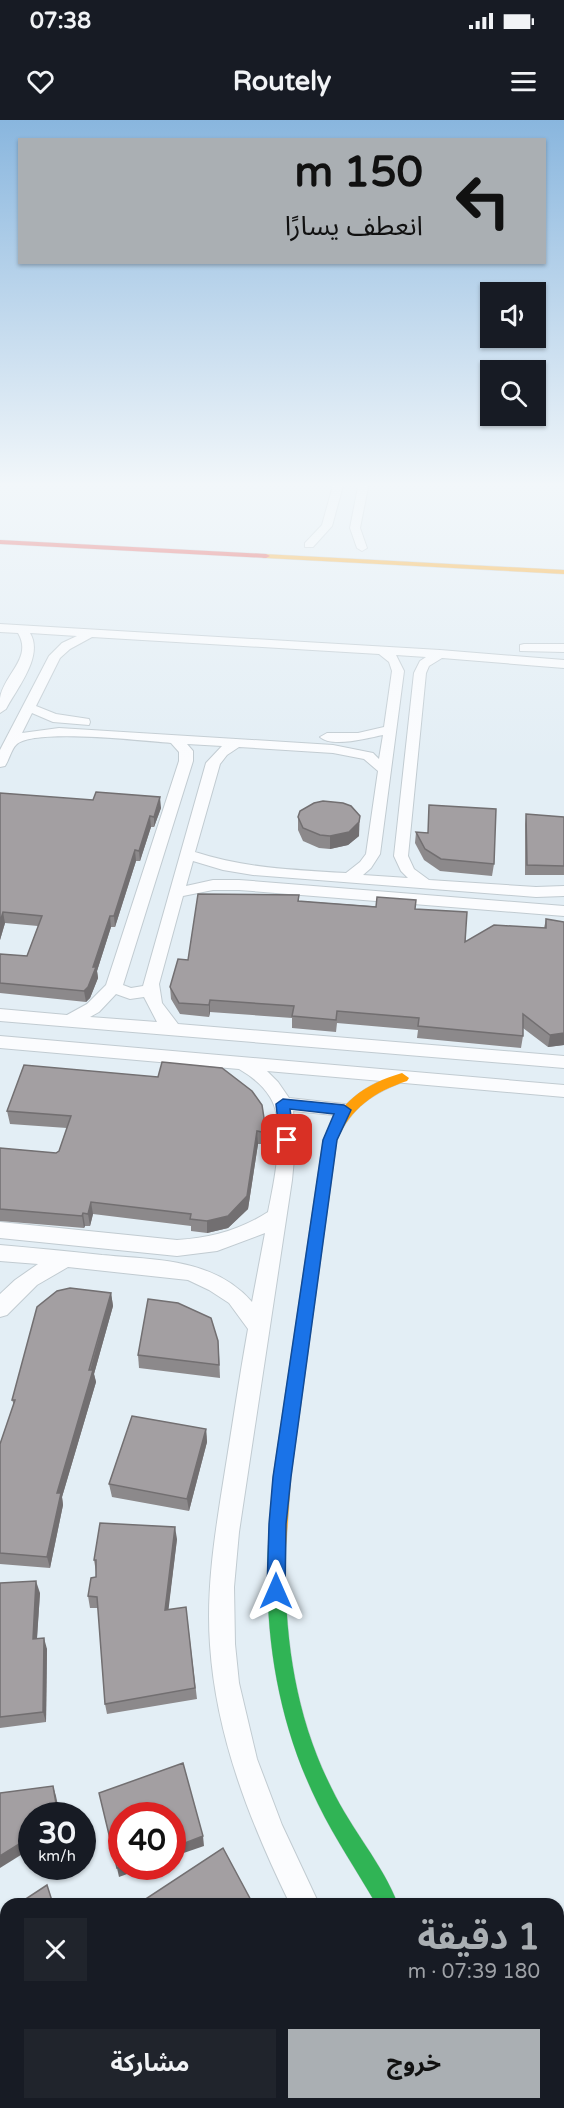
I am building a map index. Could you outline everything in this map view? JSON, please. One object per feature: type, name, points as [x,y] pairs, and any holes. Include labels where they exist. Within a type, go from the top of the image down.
[{"type":"main road","points":[[384,1898],[325,1796],[300,1737],[286,1681],[277,1615],[275,1573],[282,1477],[330,1140],[344,1110],[363,1093],[402,1077]]},
{"type":"street","points":[[0,618],[382,651],[564,664]]},
{"type":"street","points":[[0,628],[92,634],[196,634],[531,649],[564,648]]},
{"type":"street","points":[[0,709],[26,660],[29,644],[22,630]]},
{"type":"street","points":[[0,763],[55,656],[66,646],[92,634]]},
{"type":"street","points":[[29,644],[48,643],[66,646]]},
{"type":"street","points":[[349,878],[366,866],[373,854],[398,671],[397,664],[382,651]]},
{"type":"street","points":[[425,884],[408,871],[401,856],[420,673],[424,666],[440,654]]},
{"type":"street","points":[[397,664],[411,662],[424,666]]},
{"type":"street","points":[[28,708],[61,726],[175,739],[358,752],[368,756],[384,770]]},
{"type":"street","points":[[10,743],[28,735],[61,726],[330,738],[361,737],[390,729]]},
{"type":"street","points":[[358,752],[365,745],[361,737]]},
{"type":"street","points":[[69,1021],[93,1008],[114,987],[187,754],[184,747],[175,739]]},
{"type":"street","points":[[173,1029],[158,1012],[150,990],[213,763],[222,752],[236,742]]},
{"type":"street","points":[[187,754],[204,749],[222,752]]},
{"type":"street","points":[[187,854],[231,868]]},
{"type":"street","points":[[373,854],[384,857],[401,856]]},
{"type":"street","points":[[226,884],[217,881],[215,875],[220,869],[536,892],[564,891]]},
{"type":"street","points":[[176,893],[200,886],[226,884],[564,911]]},
{"type":"street","points":[[114,987],[130,994],[150,990]]},
{"type":"street","points":[[0,1015],[564,1062]]},
{"type":"street","points":[[0,1042],[564,1091]]},
{"type":"street","points":[[478,1055],[478,1084]]},
{"type":"street","points":[[243,1064],[263,1078],[283,1104],[287,1140],[226,1545],[221,1605],[223,1650],[231,1710],[242,1755],[263,1813],[301,1898]]},
{"type":"street","points":[[283,1104],[344,1110]]},
{"type":"street","points":[[0,1230],[177,1248],[231,1240],[248,1234],[277,1216]]},
{"type":"street","points":[[0,1252],[181,1270],[202,1276],[218,1283],[243,1303],[258,1329]]},
{"type":"street","points":[[0,1309],[32,1277],[68,1259]]},
{"type":"building","points":[[96,792],[160,797],[154,817],[150,816],[139,851],[135,850],[114,916],[110,916],[88,987],[84,991],[0,983],[0,954],[27,956],[42,916],[3,912],[0,922],[0,793],[93,800]]},
{"type":"building","points":[[323,801],[351,806],[360,816],[359,822],[349,832],[330,836],[320,835],[303,828],[298,817],[300,811]]},
{"type":"building","points":[[429,805],[496,809],[494,864],[441,859],[425,849],[416,832],[428,833]]},
{"type":"building","points":[[526,814],[564,817],[564,866],[527,865]]},
{"type":"building","points":[[198,894],[299,895],[298,901],[376,907],[377,897],[416,900],[415,909],[467,912],[465,942],[494,925],[546,928],[546,919],[564,922],[564,1033],[550,1035],[523,1014],[523,1036],[418,1026],[419,1018],[337,1011],[336,1020],[292,1016],[294,1006],[210,1000],[209,1005],[179,1003],[170,987],[178,959],[188,960]]},
{"type":"building","points":[[162,1062],[222,1068],[252,1091],[262,1105],[264,1118],[262,1132],[257,1131],[247,1196],[228,1216],[207,1221],[190,1219],[191,1214],[91,1202],[88,1214],[83,1213],[82,1216],[0,1209],[0,1148],[56,1153],[59,1151],[71,1116],[7,1111],[24,1065],[158,1077]]},
{"type":"building","points":[[70,1288],[111,1293],[89,1370],[93,1370],[57,1493],[61,1493],[47,1557],[0,1553],[0,1444],[15,1400],[12,1400],[37,1307],[57,1291]]},
{"type":"building","points":[[148,1299],[178,1303],[211,1318],[218,1341],[219,1365],[138,1355]]},
{"type":"building","points":[[132,1416],[206,1429],[187,1499],[109,1484]]},
{"type":"building","points":[[100,1523],[175,1527],[165,1610],[186,1607],[195,1688],[105,1704],[97,1597],[88,1596],[91,1578],[96,1577],[96,1560],[94,1560]]},
{"type":"building","points":[[36,1581],[33,1639],[44,1638],[43,1712],[0,1717],[0,1583]]},
{"type":"building","points":[[183,1763],[203,1836],[186,1843],[186,1802],[108,1802],[108,1830],[99,1793]]},
{"type":"building","points":[[53,1786],[56,1802],[18,1802],[18,1845],[0,1856],[0,1793]]},
{"type":"building","points":[[223,1848],[250,1898],[147,1898],[174,1880],[186,1880],[186,1872]]},
{"type":"building","points":[[47,1885],[51,1898],[27,1898]]},
{"type":"traffic: fast","points":[[277,1546],[276,1578],[280,1643],[284,1675],[301,1738],[325,1797],[384,1898]]},
{"type":"traffic: slow","points":[[277,1546],[282,1477],[330,1140],[342,1117],[358,1100],[378,1087],[402,1078]]},
{"type":"route","points":[[276,1591],[277,1524],[282,1477],[330,1140],[333,1129],[344,1110],[283,1104],[287,1140]]}]
